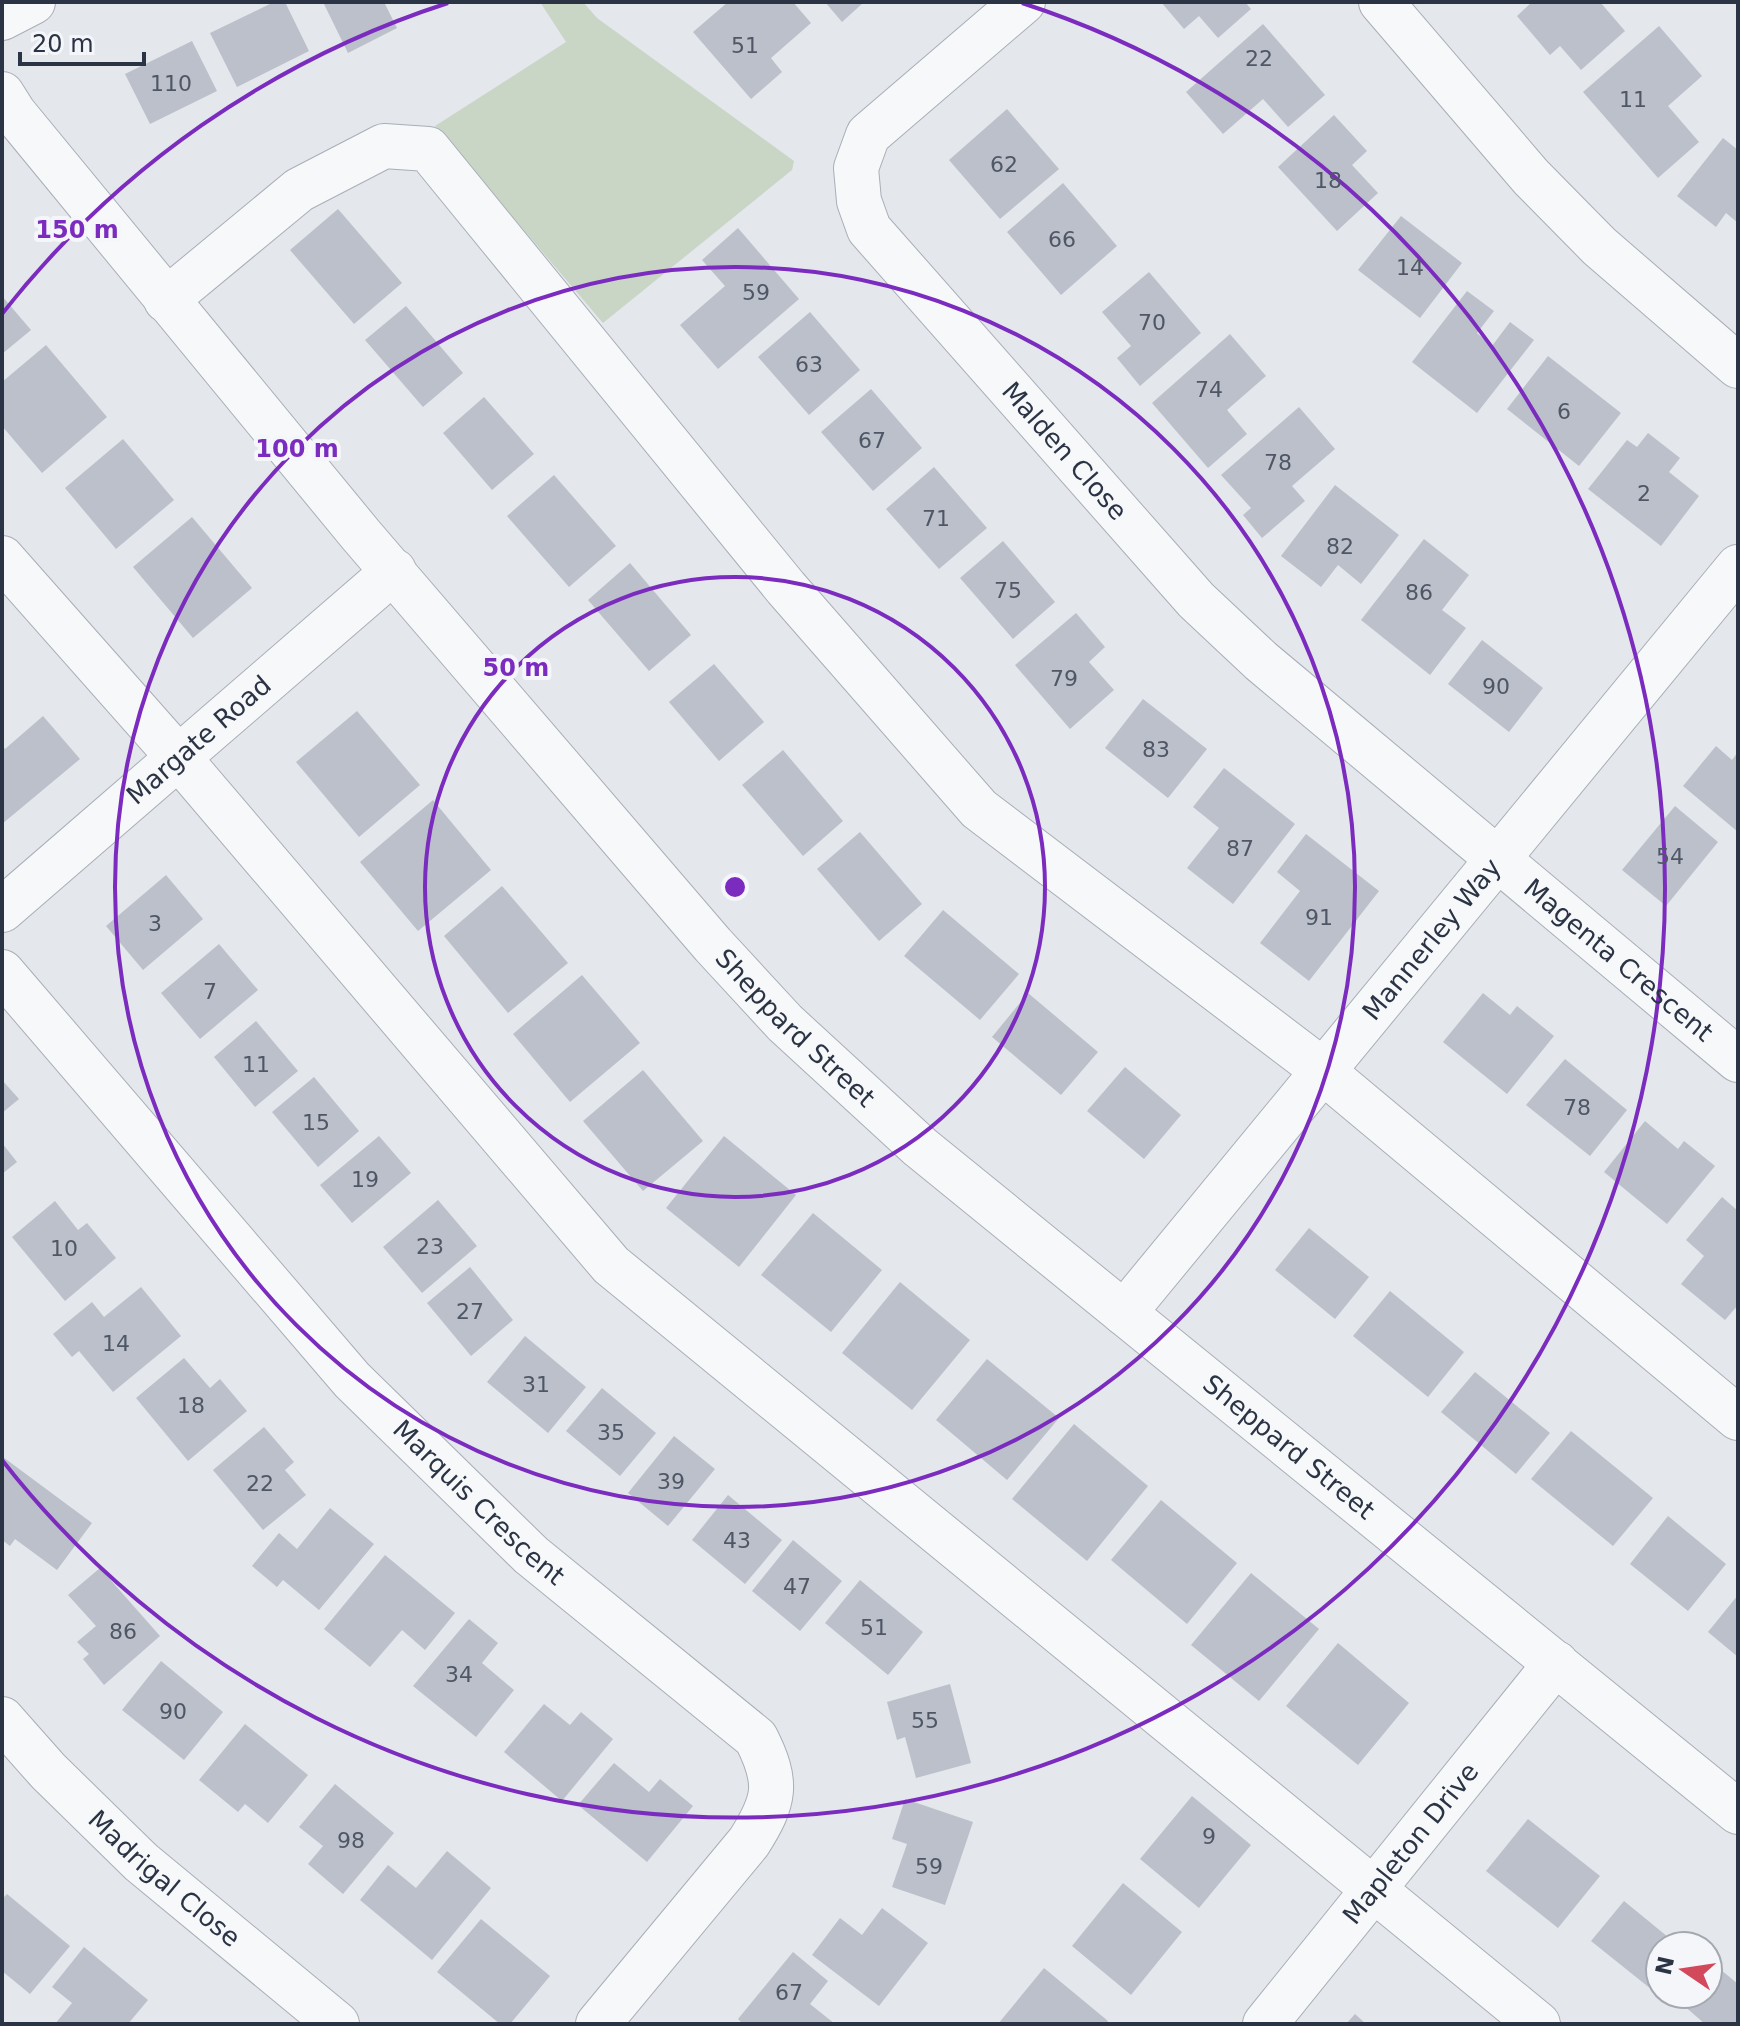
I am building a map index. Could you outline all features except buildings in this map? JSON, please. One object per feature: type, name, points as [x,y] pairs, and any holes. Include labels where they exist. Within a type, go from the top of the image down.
[{"type":"street","points":[[2,18],[33,2]]},
{"type":"street","name":"Malden Close","points":[[1023,2],[868,135],[856,168],[859,201],[869,229],[1196,600],[1261,661],[1497,859]]},
{"type":"street","points":[[1381,2],[1531,177],[1599,246],[1738,366]]},
{"type":"street","name":"Sheppard Street","points":[[2,94],[166,300],[361,535],[713,945],[785,1023],[920,1147],[1738,1812]]},
{"type":"street","points":[[166,300],[299,190],[384,146],[428,149],[786,588],[979,809],[1323,1071],[1738,1418]]},
{"type":"street","points":[[2,558],[178,757],[611,1265],[1538,2024]]},
{"type":"street","name":"Mannerley Way","points":[[1124,1313],[1738,567]]},
{"type":"street","name":"Margate Road","points":[[2,910],[394,571]]},
{"type":"street","name":"Magenta Crescent","points":[[1497,859],[1738,1060]]},
{"type":"street","name":"Marquis Crescent","points":[[2,972],[352,1380],[531,1555],[756,1738],[770,1766],[772,1789],[766,1816],[749,1842],[598,2024]]},
{"type":"street","name":"Mapleton Drive","points":[[1265,2024],[1556,1663]]},
{"type":"street","name":"Madrigal Close","points":[[2,1719],[48,1771],[141,1862],[337,2024]]},
{"type":"green space","points":[[540,2],[583,2],[597,18],[794,161],[792,170],[603,323],[435,126],[566,42]]}]
